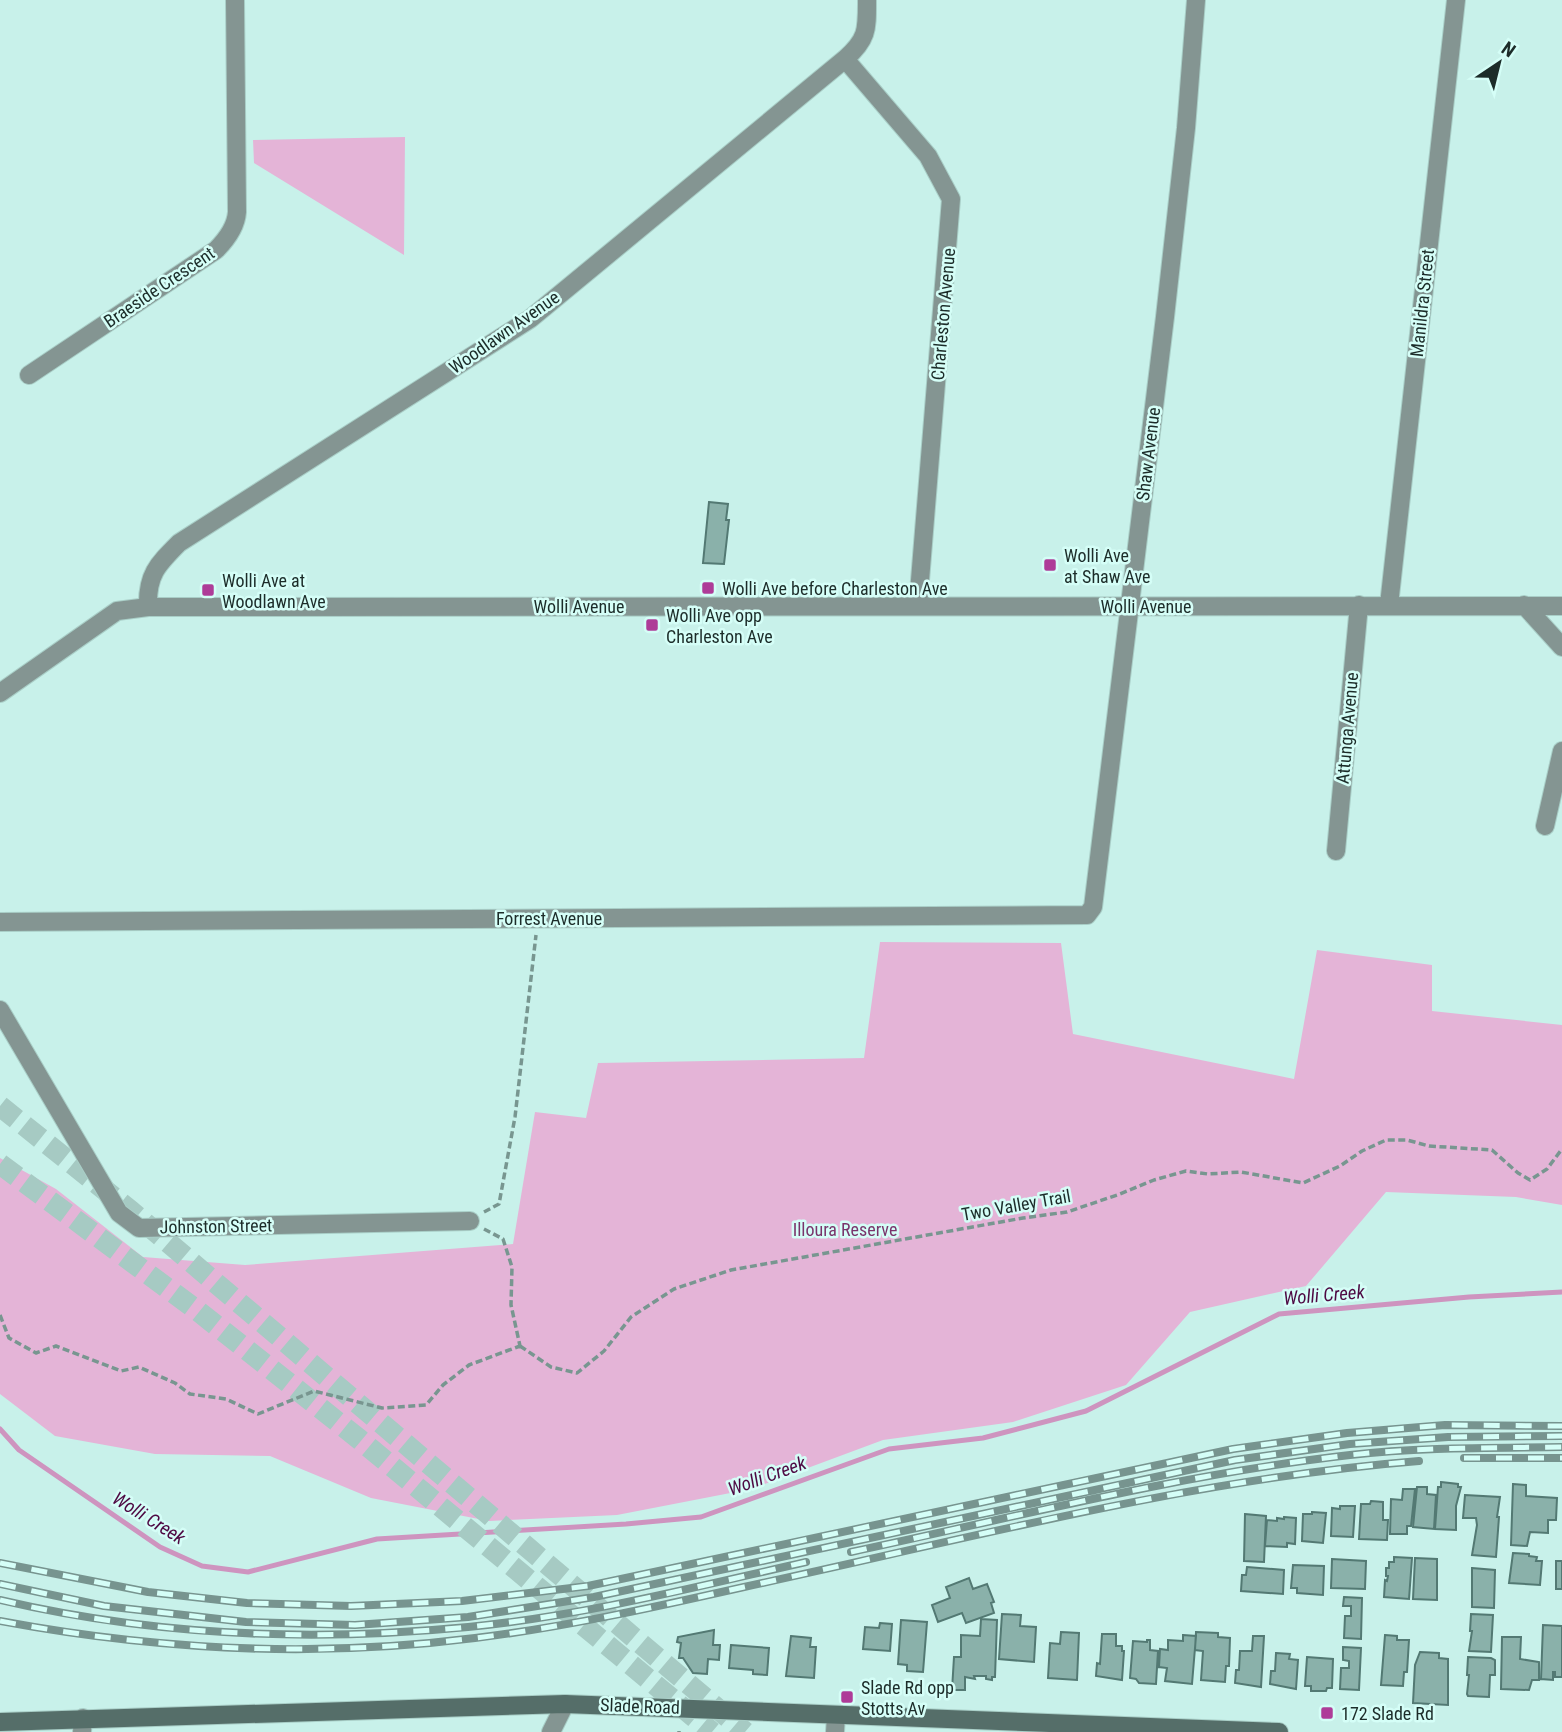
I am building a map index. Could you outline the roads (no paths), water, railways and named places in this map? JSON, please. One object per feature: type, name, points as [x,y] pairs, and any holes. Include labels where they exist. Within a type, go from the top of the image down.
[{"type":"main road","name":"Slade Road","points":[[0,1722],[33,1726],[83,1725],[565,1704],[835,1724],[1279,1732]]},
{"type":"street","name":"Braeside Crescent","points":[[29,374],[216,250],[235,225],[235,0]]},
{"type":"street","name":"Woodlawn Avenue","points":[[148,607],[150,578],[160,562],[179,543],[530,319],[845,60],[864,40],[867,0]]},
{"type":"street","name":"Shaw Avenue","points":[[1093,907],[1186,128],[1196,0]]},
{"type":"street","name":"Manildra Street","points":[[1390,605],[1456,0]]},
{"type":"street","name":"Charleston Avenue","points":[[845,60],[928,156],[951,199],[918,605]]},
{"type":"street","points":[[1524,605],[1562,647]]},
{"type":"street","name":"Attunga Avenue","points":[[1336,851],[1359,606]]},
{"type":"street","name":"Wolli Avenue","points":[[0,693],[117,611],[148,607],[1562,606]]},
{"type":"street","points":[[1545,826],[1562,751]]},
{"type":"street","name":"Forrest Avenue","points":[[0,922],[1087,915],[1093,907]]},
{"type":"street","name":"Johnston Street","points":[[0,1010],[119,1213],[139,1227],[470,1221]]},
{"type":"street","points":[[551,1732],[565,1704]]},
{"type":"waterway","name":"Wolli Creek","points":[[0,1429],[19,1450],[160,1547],[202,1566],[248,1572],[377,1539],[701,1517],[889,1449],[983,1438],[1086,1411],[1279,1314],[1469,1297],[1562,1292]]},
{"type":"tunnel","points":[[0,1106],[131,1211],[745,1732]]},
{"type":"tunnel","points":[[0,1164],[198,1311],[359,1439],[712,1732]]},
{"type":"railway","points":[[0,1563],[148,1592],[247,1603],[351,1606],[462,1601],[588,1586],[1233,1449],[1347,1433],[1445,1425],[1562,1426]]},
{"type":"railway","points":[[0,1584],[104,1606],[246,1622],[355,1625],[468,1617],[594,1597],[1235,1460],[1350,1444],[1448,1437],[1562,1436]]},
{"type":"railway","points":[[851,1552],[1162,1485],[1287,1463],[1403,1451],[1562,1447]]},
{"type":"railway","points":[[1464,1458],[1562,1458]]},
{"type":"railway","points":[[0,1621],[118,1639],[237,1648],[356,1648],[475,1638],[644,1609],[1164,1496],[1334,1470],[1419,1461]]},
{"type":"railway","points":[[0,1600],[116,1622],[233,1633],[292,1635],[409,1632],[553,1616],[806,1562]]},
{"type":"place","name":"Wolli Ave at Shaw Ave","points":[[1050,565]]},
{"type":"place","name":"Wolli Ave before Charleston Ave","points":[[708,588]]},
{"type":"place","name":"Wolli Ave at Woodlawn Ave","points":[[208,590]]},
{"type":"place","name":"Wolli Ave opp Charleston Ave","points":[[652,625]]},
{"type":"place","name":"Slade Rd opp Stotts Av","points":[[847,1697]]},
{"type":"place","name":"172 Slade Rd","points":[[1327,1713]]},
{"type":"park label","name":"Illoura Reserve","points":[[845,1229]]}]
